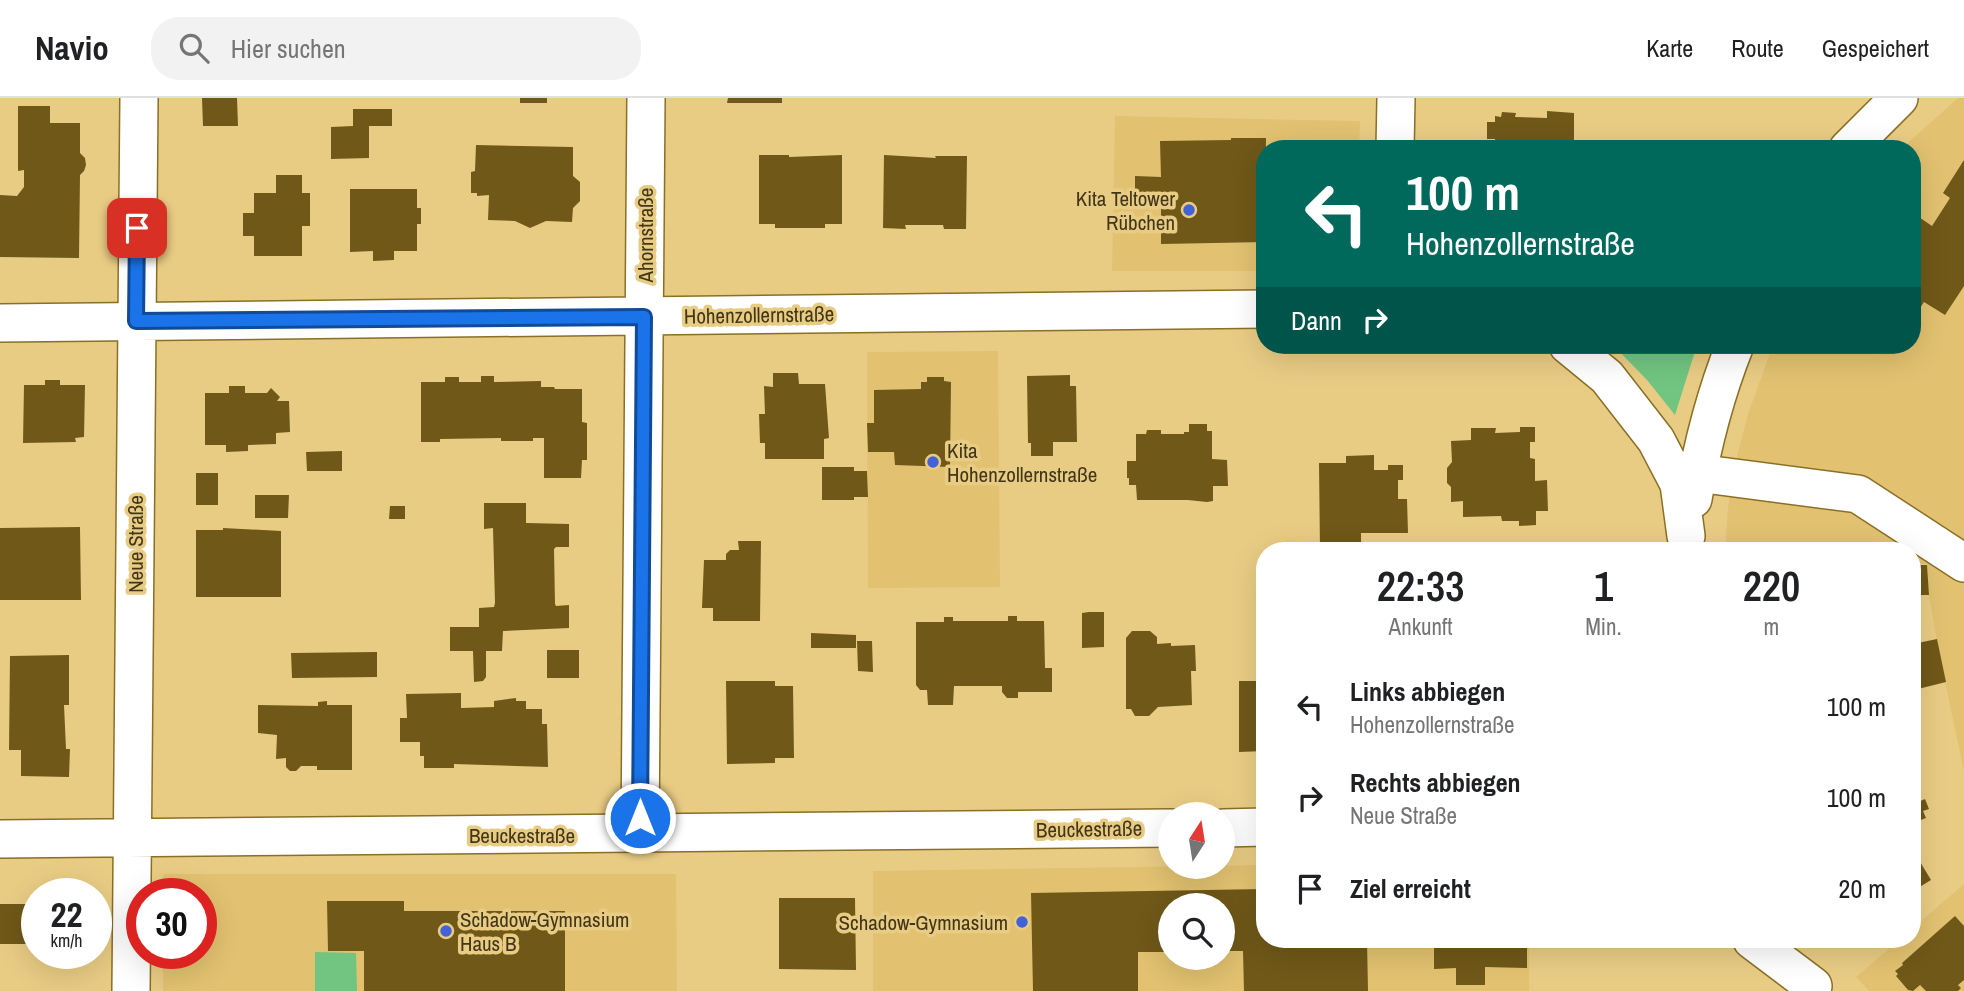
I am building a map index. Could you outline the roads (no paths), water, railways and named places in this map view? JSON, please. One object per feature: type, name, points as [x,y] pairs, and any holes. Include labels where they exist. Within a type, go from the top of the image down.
[{"type":"street","name":"Neue Straße","points":[[131,991],[139,98]]},
{"type":"street","name":"Ahornstraße","points":[[640,834],[646,98]]},
{"type":"street","points":[[1395,140],[1396,98]]},
{"type":"street","points":[[1857,140],[1899,98]]},
{"type":"street","name":"Hohenzollernstraße","points":[[0,323],[1256,309]]},
{"type":"street","points":[[1579,354],[1608,377],[1656,440],[1679,484],[1686,542]]},
{"type":"street","points":[[1686,542],[1697,473],[1722,377],[1731,354]]},
{"type":"street","points":[[1697,473],[1858,494],[1964,563]]},
{"type":"street","points":[[1236,828],[1256,827]]},
{"type":"street","name":"Beuckestraße","points":[[0,839],[1158,828]]},
{"type":"street","points":[[1762,948],[1815,988]]},
{"type":"street","points":[[1791,948],[1815,988]]},
{"type":"place","name":"Kita Teltower Rübchen","points":[[1189,210]]},
{"type":"place","name":"Kita Hohenzollernstraße","points":[[933,462]]},
{"type":"place","name":"Schadow-Gymnasium","points":[[1022,922]]},
{"type":"place","name":"Schadow-Gymnasium Haus B","points":[[446,931]]}]
